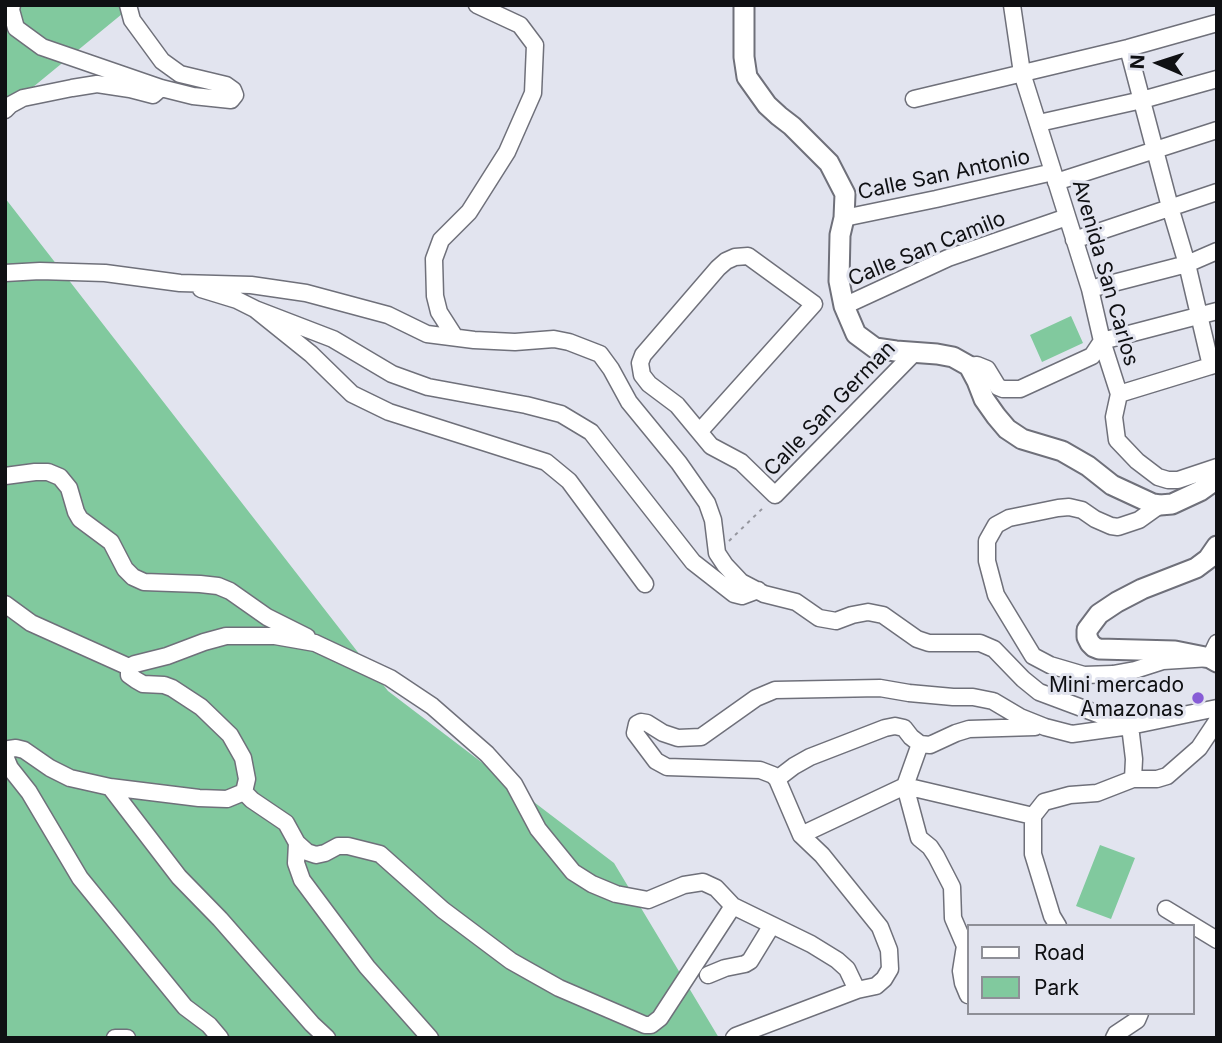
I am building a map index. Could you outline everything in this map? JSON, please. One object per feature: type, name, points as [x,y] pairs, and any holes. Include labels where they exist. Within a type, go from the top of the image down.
[{"type":"main road","points":[[744,5],[744,57],[747,77],[767,105],[829,163],[845,194],[840,235],[839,281],[844,306],[856,334],[875,348],[953,357],[969,366],[984,399],[1007,429],[1022,439],[1062,451],[1118,488],[1153,504],[1172,504],[1200,491],[1217,479]]},
{"type":"main road","points":[[1215,654],[1099,649],[1094,648],[1087,640],[1087,630],[1099,614],[1117,602],[1196,568],[1208,559],[1217,546]]},
{"type":"street","points":[[12,5],[16,28],[42,47],[161,88],[193,96],[230,100],[235,95],[226,85],[180,74],[162,61],[132,20],[128,5]]},
{"type":"street","points":[[455,337],[439,313],[435,296],[434,259],[442,240],[469,212],[507,152],[533,93],[535,46],[520,25],[477,5]]},
{"type":"street","name":"Avenida San Carlos","points":[[1012,5],[1022,73],[1090,289],[1102,341],[1119,394],[1114,417],[1117,440],[1137,461],[1158,477],[1168,480],[1178,480],[1217,467]]},
{"type":"street","points":[[914,99],[1128,48],[1217,23]]},
{"type":"street","points":[[1119,394],[1214,365],[1128,48]]},
{"type":"street","points":[[1039,123],[1142,100],[1217,79]]},
{"type":"street","points":[[5,110],[23,98],[72,88],[97,85],[153,95],[161,88]]},
{"type":"street","name":"Calle San Antonio","points":[[844,218],[1055,177],[1217,130]]},
{"type":"street","points":[[1074,240],[1217,191]]},
{"type":"street","name":"Calle San Camilo","points":[[844,306],[947,258],[1067,217]]},
{"type":"street","points":[[1090,289],[1187,264],[1217,251]]},
{"type":"street","points":[[699,431],[814,304],[748,256],[735,257],[718,268],[643,355],[640,363],[642,374],[649,384],[677,405],[711,446],[741,462],[775,495]]},
{"type":"street","points":[[5,272],[105,273],[180,283],[251,285],[306,293],[388,315],[427,334],[515,342],[554,339],[600,354],[629,402],[707,503],[713,520],[717,553],[741,582],[764,594],[796,602],[819,618],[836,621],[868,612],[883,615],[917,639],[929,643],[980,643],[993,649],[1039,692],[1130,726]]},
{"type":"street","points":[[180,283],[237,300],[333,339],[391,374],[428,387],[561,414],[591,432],[693,562],[734,594],[742,596],[758,590]]},
{"type":"street","points":[[255,309],[311,354],[352,394],[389,412],[546,462],[569,481],[645,584]]},
{"type":"street","points":[[969,366],[982,366],[987,369],[998,387],[1020,389],[1092,356],[1102,341],[1217,311]]},
{"type":"street","name":"Calle San German","points":[[775,495],[915,352]]},
{"type":"street","points":[[5,476],[48,472],[60,477],[69,488],[80,519],[111,542],[125,569],[133,577],[144,582],[218,586],[230,591],[267,617],[390,678],[432,706],[487,754],[514,784],[538,829],[573,872],[616,894],[648,900],[684,885],[703,882],[716,888],[733,906],[837,960],[847,970],[857,990]]},
{"type":"street","points":[[1160,505],[1139,520],[1118,527],[1095,519],[1082,510],[1069,508],[1009,517],[996,525],[987,541],[987,561],[996,595],[1033,656],[1084,676],[1113,674],[1163,661],[1215,654]]},
{"type":"street","points":[[5,604],[31,623],[129,667]]},
{"type":"street","points":[[129,667],[226,636],[275,636],[315,643]]},
{"type":"street","points":[[129,667],[129,675],[136,680],[144,684],[172,688],[201,707],[230,735],[243,758],[247,779],[244,792]]},
{"type":"street","points":[[734,1038],[857,990],[876,986],[890,969],[889,950],[880,927],[822,855],[802,835],[773,775],[760,771],[667,766],[656,761],[635,733],[637,724],[647,723],[678,738],[701,737],[756,698],[775,690],[880,688],[909,693],[973,697],[993,701],[1020,717],[1072,734],[1130,726],[1217,708]]},
{"type":"street","points":[[1057,924],[1033,854],[1033,816],[1044,802],[1070,795],[1097,793],[1133,779],[1157,779],[1167,776],[1199,748],[1217,721]]},
{"type":"street","points":[[777,779],[810,757],[895,726],[904,728],[920,744],[930,744],[970,729],[1045,727]]},
{"type":"street","points":[[1130,726],[1134,759],[1133,779]]},
{"type":"street","points":[[920,744],[905,786],[919,838],[930,847],[952,887],[953,918],[965,946],[961,971],[967,993]]},
{"type":"street","points":[[220,1038],[209,1025],[185,1007],[80,878],[5,757],[9,750],[24,750],[70,778],[110,788],[227,799],[244,792]]},
{"type":"street","points":[[802,835],[905,786],[1033,816]]},
{"type":"street","points":[[110,788],[179,877],[327,1038]]},
{"type":"street","points":[[244,792],[286,823],[297,842],[307,852],[316,855],[338,846],[348,846],[380,854],[443,910],[510,961],[643,1031],[660,1018],[733,906]]},
{"type":"street","points":[[297,842],[296,863],[302,880],[367,967],[430,1038]]},
{"type":"street","points":[[1166,909],[1191,924]]},
{"type":"street","points":[[708,975],[750,961],[772,925]]},
{"type":"street","points":[[1194,926],[1217,940]]},
{"type":"street","points":[[1114,1038],[1137,1020],[1139,1015]]},
{"type":"street","points":[[115,1038],[128,1038]]},
{"type":"path","points":[[717,553],[775,495]]},
{"type":"green space","points":[[5,5],[133,5],[5,110]]},
{"type":"green space","points":[[5,198],[388,691],[614,863],[719,1038],[5,1038]]},
{"type":"green space","points":[[1071,316],[1083,343],[1042,362],[1030,335]]},
{"type":"green space","points":[[1100,845],[1135,858],[1111,919],[1076,906]]},
{"type":"place","name":"Mini mercado Amazonas","points":[[1198,698]]}]
